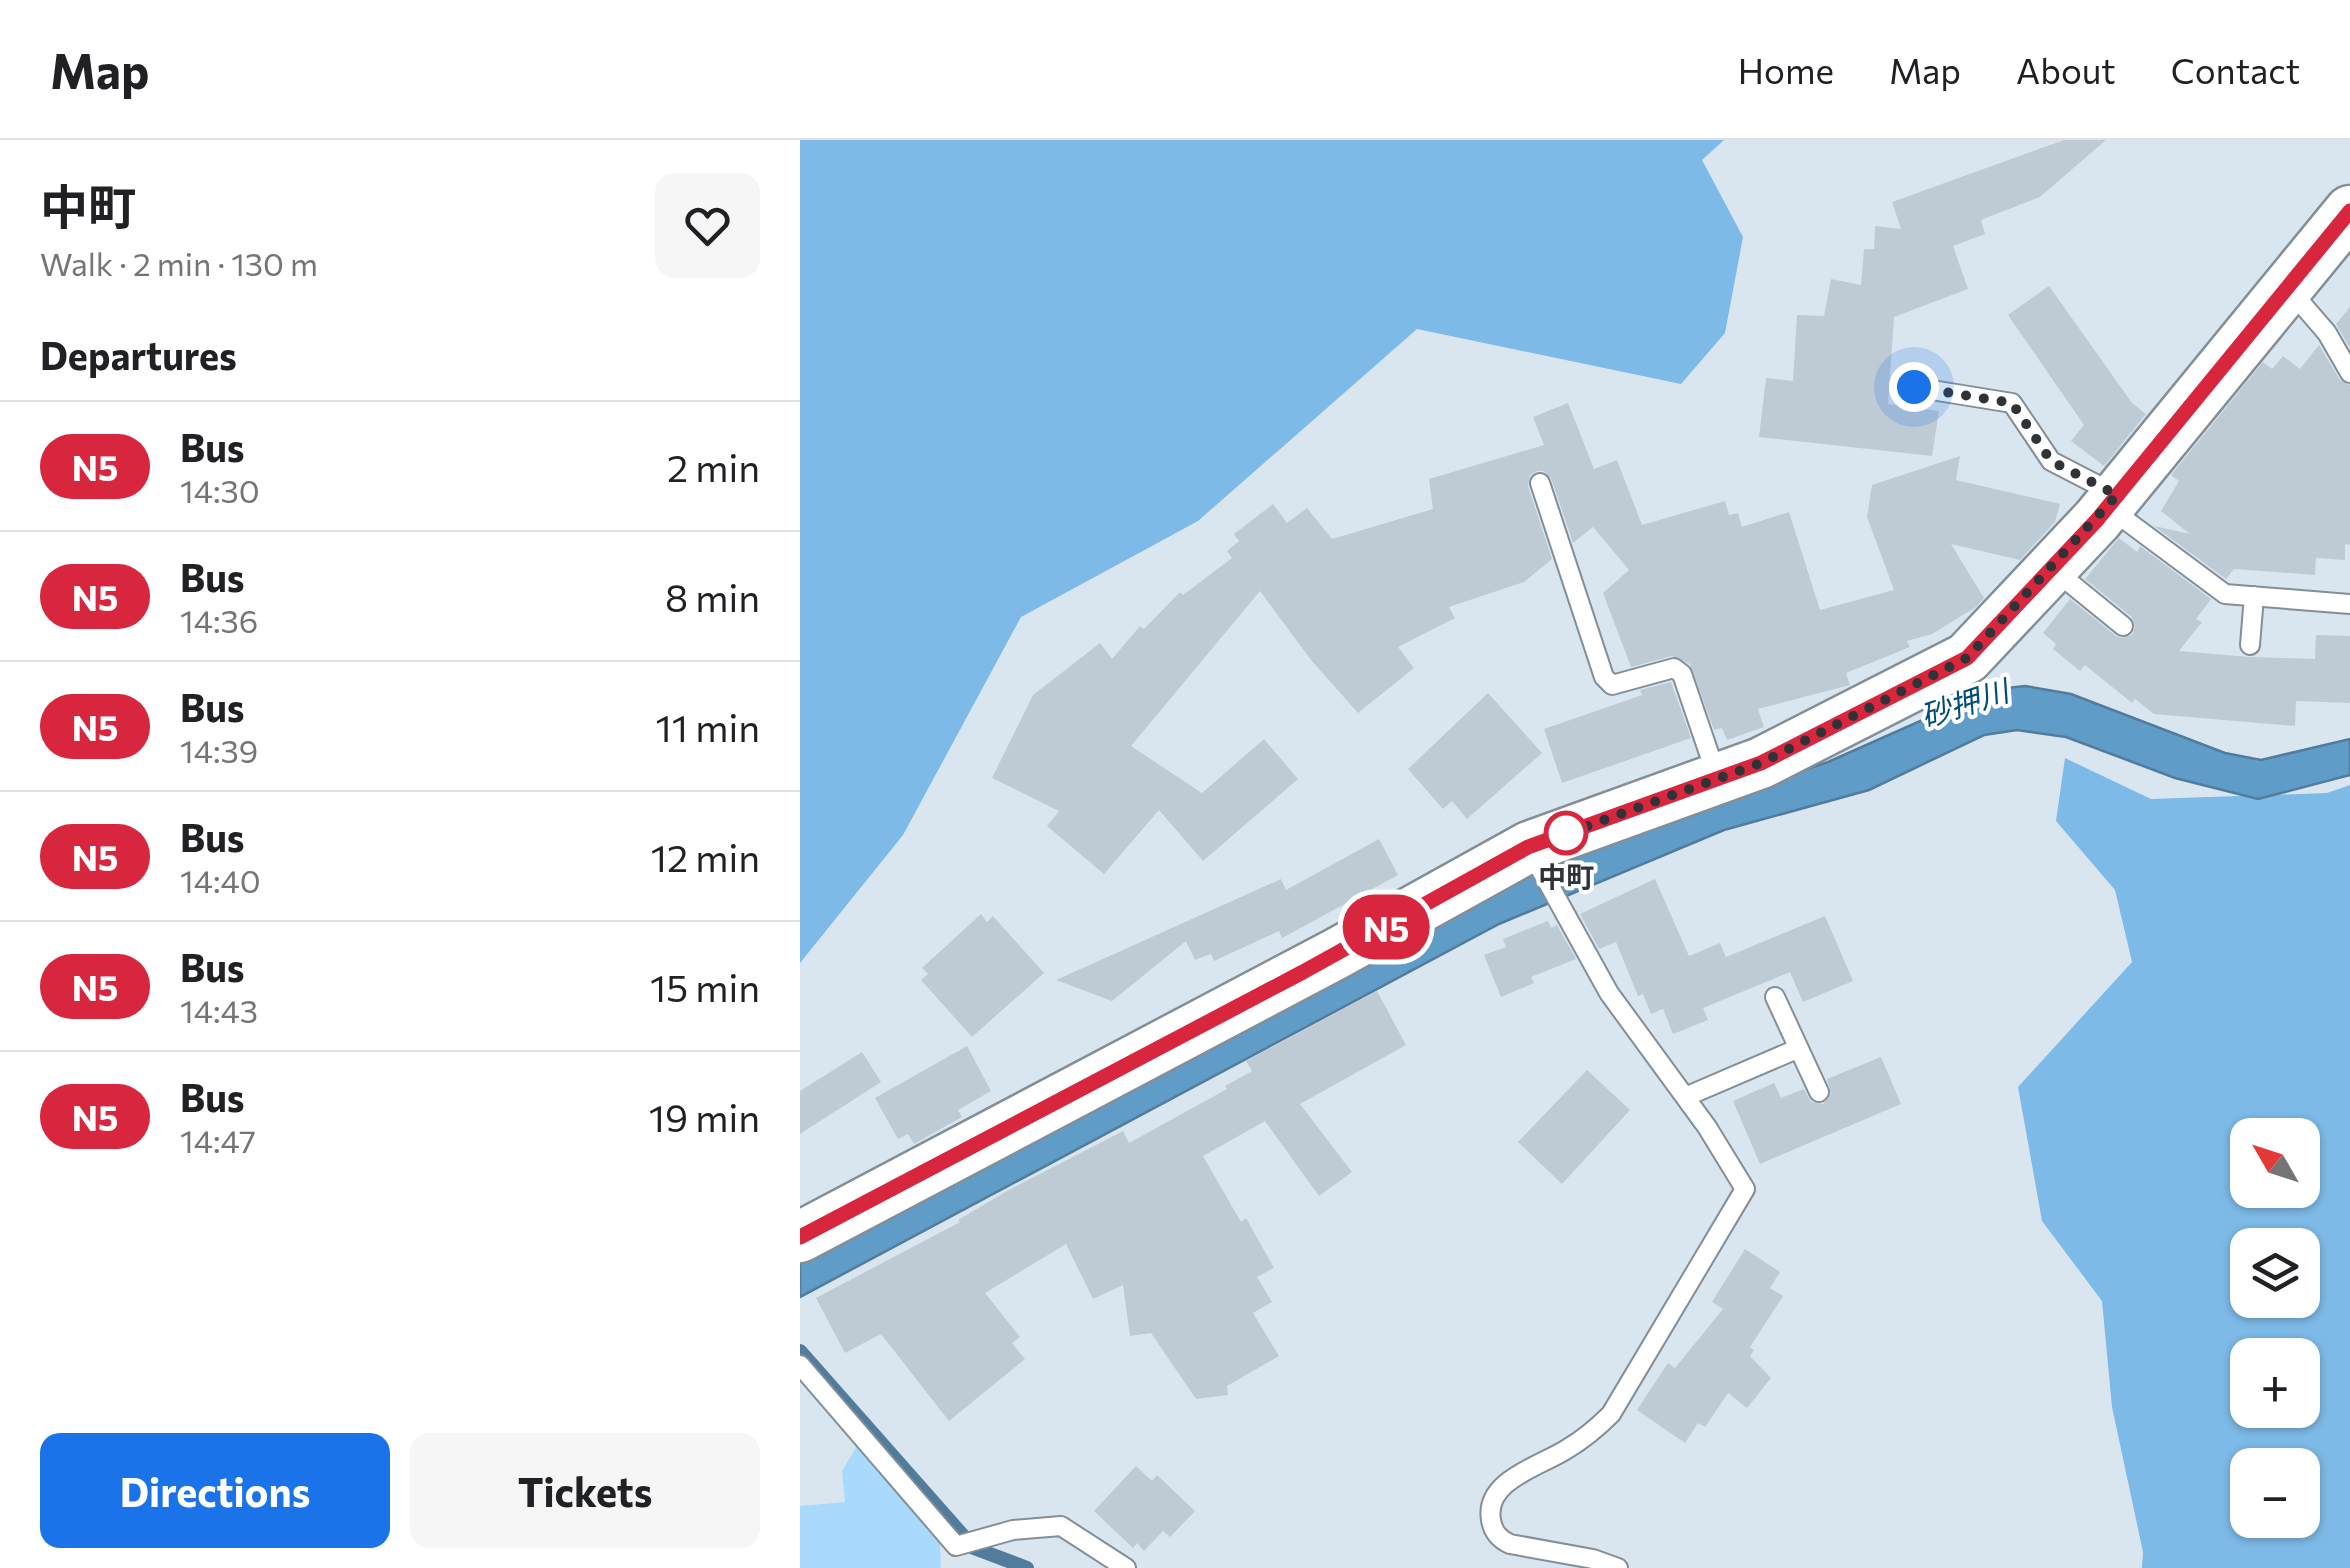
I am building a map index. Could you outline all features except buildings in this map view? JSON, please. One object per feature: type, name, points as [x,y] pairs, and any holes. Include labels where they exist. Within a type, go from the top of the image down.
[{"type":"street","points":[[800,1237],[1336,954],[1528,847],[1761,763],[1967,658],[2112,501],[2350,211]]},
{"type":"lane","points":[[2286,287],[2327,333],[2350,373]]},
{"type":"lane","points":[[1914,387],[2012,403],[2051,461],[2112,501],[2224,594],[2350,604]]},
{"type":"lane","points":[[1540,483],[1604,678],[1612,685],[1674,668],[1682,674],[1718,779]]},
{"type":"lane","points":[[2052,568],[2123,626]]},
{"type":"lane","points":[[2250,646],[2254,596]]},
{"type":"lane","points":[[1528,847],[1609,992],[1685,1096],[1746,1189],[1611,1414],[1592,1433],[1562,1453],[1506,1483],[1490,1509],[1499,1538],[1510,1544],[1593,1559],[1618,1568]]},
{"type":"lane","points":[[1775,997],[1819,1092]]},
{"type":"lane","points":[[1685,1096],[1797,1049]]},
{"type":"lane","points":[[800,1365],[956,1546],[1013,1530],[1061,1526],[1126,1568]]},
{"type":"shaded area","points":[[800,140],[1724,140],[1702,160],[1743,237],[1725,333],[1681,384],[1417,329],[1198,521],[1021,617],[903,835],[800,963]]},
{"type":"shaded area","points":[[2065,758],[2151,799],[2327,793],[2350,785],[2350,1568],[2142,1568],[2143,1552],[2112,1407],[2102,1301],[2042,1221],[2018,1087],[2132,962],[2115,890],[2056,821]]},
{"type":"shaded area","points":[[857,1446],[940,1542],[941,1568],[800,1568],[800,1506],[845,1502],[842,1471]]},
{"type":"water","name":"砂押川","points":[[2025,686],[2071,694],[2225,753],[2261,760],[2350,739],[2350,775],[2258,799],[2175,778],[2066,737],[2017,730],[1984,735],[1869,790],[1724,830],[1499,924],[800,1297],[800,1256],[1521,876],[1712,800],[1828,762],[1990,690]]},
{"type":"waterway","points":[[800,1351],[974,1548],[1027,1568]]},
{"type":"bus line","name":"N5","points":[[800,1237],[1303,972],[1528,847],[1761,763],[1967,658],[2097,520],[2350,211]]},
{"type":"place","name":"中町","points":[[1566,833]]},
{"type":"route","points":[[1566,833],[1560,836],[1761,763],[1967,658],[2117,495],[2051,461],[2012,403],[1914,387]]}]
